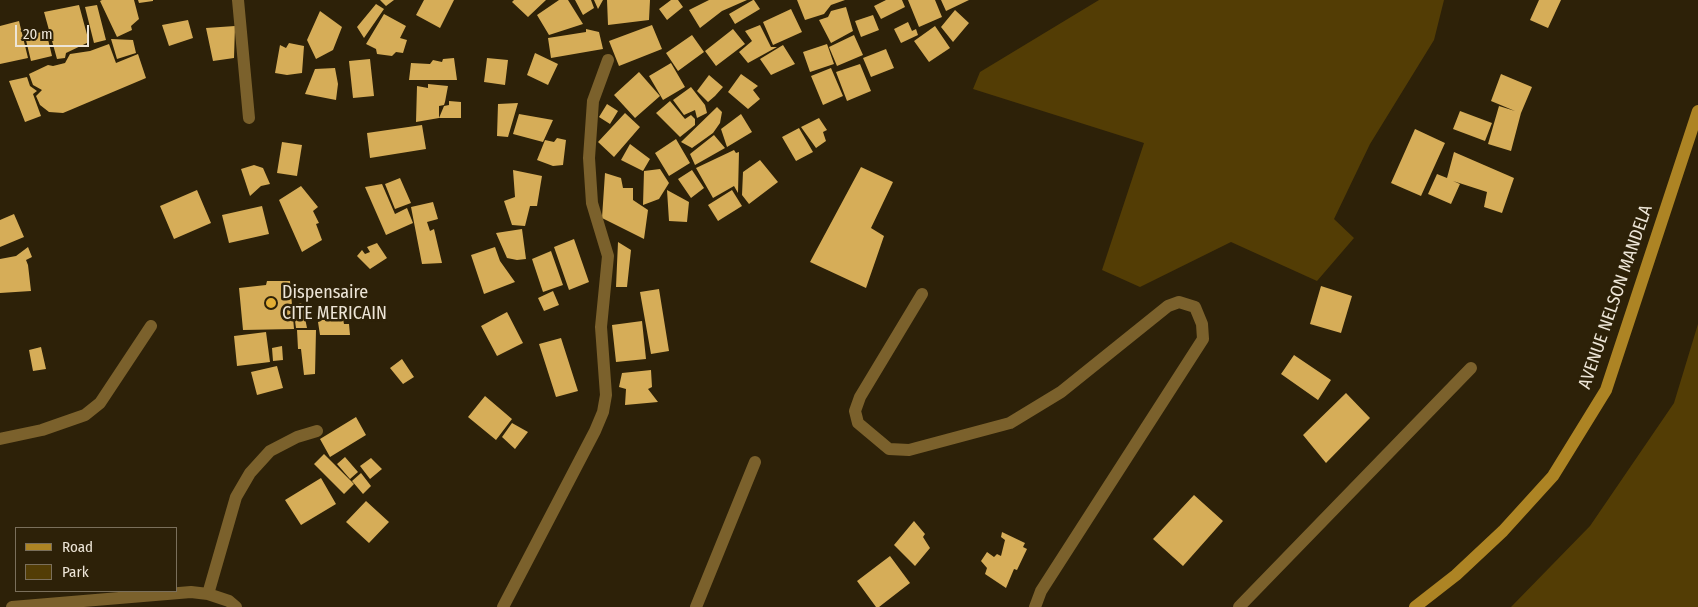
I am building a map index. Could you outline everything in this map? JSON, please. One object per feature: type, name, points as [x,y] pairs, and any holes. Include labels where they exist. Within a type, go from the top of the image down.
[{"type":"street","points":[[238,0],[249,118]]},
{"type":"street","points":[[503,607],[595,431],[603,412],[606,395],[601,327],[608,256],[592,203],[589,158],[593,102],[608,60]]},
{"type":"street","name":"AVENUE NELSON MANDELA","points":[[1415,607],[1456,575],[1503,531],[1553,476],[1606,390],[1698,111]]},
{"type":"street","points":[[922,294],[860,397],[855,411],[858,423],[889,449],[908,450],[1010,423],[1061,392],[1168,306],[1179,302],[1194,307],[1202,324],[1203,339],[1056,567],[1041,591],[1035,607]]},
{"type":"street","points":[[0,439],[42,430],[85,415],[100,403],[151,326]]},
{"type":"street","points":[[1240,607],[1471,368]]},
{"type":"street","points":[[208,594],[236,497],[250,473],[270,450],[297,437],[317,431]]},
{"type":"street","points":[[696,607],[755,462]]},
{"type":"street","points":[[12,607],[191,592],[208,594],[229,601],[236,607]]},
{"type":"green space","points":[[1099,0],[1444,0],[1434,40],[1370,144],[1334,219],[1354,238],[1317,281],[1231,242],[1140,287],[1102,270],[1144,143],[973,89],[980,72]]},
{"type":"green space","points":[[1698,324],[1698,607],[1511,607],[1590,526],[1674,403]]},
{"type":"building","points":[[134,0],[139,19],[131,26],[132,30],[117,37],[100,1]]},
{"type":"building","points":[[138,0],[153,0],[153,1],[139,3]]},
{"type":"building","points":[[380,0],[394,0],[386,6]]},
{"type":"building","points":[[424,0],[454,0],[440,28],[416,15]]},
{"type":"building","points":[[514,0],[546,0],[528,17],[512,2]]},
{"type":"building","points":[[559,0],[568,0],[583,24],[549,35],[537,15]]},
{"type":"building","points":[[575,0],[591,0],[594,8],[583,15]]},
{"type":"building","points":[[594,0],[603,0],[598,9]]},
{"type":"building","points":[[607,0],[650,0],[649,20],[608,25]]},
{"type":"building","points":[[671,0],[678,0],[683,7],[667,20],[659,9]]},
{"type":"building","points":[[709,0],[747,0],[722,11],[700,28],[689,10]]},
{"type":"building","points":[[753,0],[760,9],[735,24],[729,14]]},
{"type":"building","points":[[797,0],[845,0],[831,5],[824,14],[805,20]]},
{"type":"building","points":[[886,0],[902,0],[905,7],[881,19],[874,6]]},
{"type":"building","points":[[908,0],[935,0],[942,17],[919,27]]},
{"type":"building","points":[[941,0],[969,0],[946,11]]},
{"type":"building","points":[[1539,0],[1561,0],[1548,28],[1530,20]]},
{"type":"building","points":[[376,4],[384,9],[364,38],[357,27]]},
{"type":"building","points":[[79,5],[89,42],[66,53],[65,58],[57,59],[44,12]]},
{"type":"building","points":[[97,5],[106,40],[94,43],[85,7]]},
{"type":"building","points":[[846,7],[853,31],[831,43],[819,20],[828,17],[831,11]]},
{"type":"building","points":[[791,9],[802,32],[773,45],[763,22]]},
{"type":"building","points":[[955,10],[969,23],[953,42],[941,27]]},
{"type":"building","points":[[320,11],[342,27],[333,50],[316,59],[307,40]]},
{"type":"building","points":[[384,14],[406,26],[400,38],[407,40],[403,53],[396,52],[392,56],[377,54],[376,49],[366,44]]},
{"type":"building","points":[[873,15],[879,30],[861,37],[855,21]]},
{"type":"building","points":[[188,20],[193,38],[169,46],[162,25]]},
{"type":"building","points":[[19,21],[28,58],[0,64],[0,26]]},
{"type":"building","points":[[908,22],[912,31],[916,29],[918,35],[901,43],[894,29]]},
{"type":"building","points":[[652,25],[662,49],[619,66],[609,41]]},
{"type":"building","points":[[760,25],[771,47],[777,47],[748,63],[739,52],[752,41],[745,31]]},
{"type":"building","points":[[235,26],[234,58],[213,61],[206,28]]},
{"type":"building","points":[[935,26],[950,48],[929,62],[914,41]]},
{"type":"building","points":[[586,29],[599,32],[603,49],[551,58],[548,38],[586,32]]},
{"type":"building","points":[[733,29],[745,44],[716,66],[705,51]]},
{"type":"building","points":[[46,31],[52,56],[31,61],[25,36]]},
{"type":"building","points":[[692,35],[704,52],[678,71],[666,53]]},
{"type":"building","points":[[854,35],[863,55],[837,66],[829,47]]},
{"type":"building","points":[[111,39],[133,40],[136,53],[117,59]]},
{"type":"building","points":[[289,43],[304,46],[302,73],[287,75],[275,73],[280,45],[286,48]]},
{"type":"building","points":[[109,44],[116,63],[138,54],[146,78],[63,113],[49,112],[40,105],[36,96],[42,90],[33,85],[29,74],[48,65],[53,66],[65,63],[70,54],[90,51]]},
{"type":"building","points":[[827,44],[834,64],[810,72],[803,52]]},
{"type":"building","points":[[783,45],[795,64],[771,75],[760,59]]},
{"type":"building","points":[[886,49],[894,68],[871,77],[863,58]]},
{"type":"building","points":[[535,53],[558,64],[548,85],[527,75]]},
{"type":"building","points":[[454,58],[457,80],[409,80],[411,63],[430,64],[433,60],[442,62],[443,59]]},
{"type":"building","points":[[487,58],[508,60],[505,85],[484,82]]},
{"type":"building","points":[[370,59],[374,96],[353,98],[349,61]]},
{"type":"building","points":[[671,63],[685,87],[663,100],[649,76]]},
{"type":"building","points":[[860,64],[871,91],[847,101],[836,72]]},
{"type":"building","points":[[335,68],[338,84],[336,100],[305,94],[315,69]]},
{"type":"building","points":[[831,68],[843,96],[823,105],[811,76]]},
{"type":"building","points":[[639,72],[660,96],[635,118],[614,95]]},
{"type":"building","points":[[741,74],[758,86],[753,90],[760,99],[748,109],[728,92]]},
{"type":"building","points":[[1501,74],[1532,87],[1521,113],[1511,151],[1488,144],[1499,106],[1515,111],[1491,101]]},
{"type":"building","points":[[709,75],[723,87],[708,102],[697,91]]},
{"type":"building","points":[[27,77],[30,86],[37,91],[33,94],[41,116],[25,122],[9,81]]},
{"type":"building","points":[[428,84],[448,86],[445,102],[444,105],[439,106],[439,118],[416,122],[417,86],[428,88]]},
{"type":"building","points":[[691,87],[705,105],[707,113],[697,118],[695,110],[684,115],[673,100]]},
{"type":"building","points":[[449,101],[461,102],[461,118],[439,118],[444,106],[449,105]]},
{"type":"building","points":[[670,101],[685,119],[691,115],[695,119],[695,125],[680,137],[656,113]]},
{"type":"building","points":[[518,103],[508,137],[497,136],[498,104]]},
{"type":"building","points":[[607,104],[618,111],[610,124],[599,117]]},
{"type":"building","points":[[717,107],[722,112],[720,123],[713,133],[692,148],[681,142]]},
{"type":"building","points":[[1460,111],[1492,123],[1485,141],[1453,129]]},
{"type":"building","points":[[625,113],[640,127],[614,157],[598,142]]},
{"type":"building","points":[[519,114],[553,120],[543,142],[513,134]]},
{"type":"building","points":[[741,114],[752,132],[727,147],[721,129]]},
{"type":"building","points":[[819,118],[827,130],[823,132],[826,141],[816,148],[801,127]]},
{"type":"building","points":[[422,125],[426,149],[370,158],[367,133]]},
{"type":"building","points":[[799,128],[813,152],[796,161],[782,137]]},
{"type":"building","points":[[1415,129],[1445,143],[1421,196],[1391,183]]},
{"type":"building","points":[[714,135],[725,148],[695,165],[690,154]]},
{"type":"building","points":[[557,138],[566,140],[563,165],[553,166],[537,160],[545,140],[554,142]]},
{"type":"building","points":[[676,139],[690,163],[669,176],[655,153]]},
{"type":"building","points":[[282,142],[302,145],[297,176],[277,173]]},
{"type":"building","points":[[630,144],[650,159],[643,171],[621,160]]},
{"type":"building","points":[[734,150],[736,153],[739,152],[738,193],[734,186],[713,198],[696,168]]},
{"type":"building","points":[[1454,152],[1514,178],[1502,213],[1484,207],[1487,192],[1453,181],[1460,184],[1451,204],[1428,194],[1437,174],[1447,178]]},
{"type":"building","points":[[760,160],[778,182],[749,204],[742,195],[743,172]]},
{"type":"building","points":[[254,165],[263,168],[270,184],[261,186],[250,196],[241,169]]},
{"type":"building","points":[[861,167],[893,182],[871,228],[884,236],[866,288],[810,262]]},
{"type":"building","points":[[660,169],[669,183],[659,199],[643,205],[644,171]]},
{"type":"building","points":[[513,170],[542,176],[537,206],[530,206],[525,226],[512,225],[504,201],[515,197]]},
{"type":"building","points":[[692,170],[704,188],[691,198],[678,179]]},
{"type":"building","points":[[605,173],[621,178],[623,188],[633,188],[633,200],[648,210],[644,239],[602,218]]},
{"type":"building","points":[[400,178],[411,203],[395,209],[385,184]]},
{"type":"building","points":[[382,184],[395,214],[407,208],[413,223],[386,235],[365,187]]},
{"type":"building","points":[[301,186],[318,207],[313,211],[319,223],[316,224],[322,240],[302,252],[279,200]]},
{"type":"building","points":[[197,190],[211,223],[174,239],[160,206]]},
{"type":"building","points":[[667,190],[689,202],[687,222],[669,221]]},
{"type":"building","points":[[732,190],[742,206],[718,221],[708,205]]},
{"type":"building","points":[[433,202],[438,219],[427,222],[430,231],[434,229],[442,263],[422,264],[411,207]]},
{"type":"building","points":[[262,206],[269,234],[229,243],[222,215]]},
{"type":"building","points":[[14,214],[24,237],[0,247],[0,220]]},
{"type":"building","points":[[522,229],[526,259],[507,258],[496,233]]},
{"type":"building","points":[[574,239],[589,282],[569,290],[554,247]]},
{"type":"building","points":[[618,242],[631,250],[627,287],[616,287]]},
{"type":"building","points":[[377,243],[387,258],[370,269],[357,256],[362,250],[365,254],[370,252],[367,247]]},
{"type":"building","points":[[28,247],[32,257],[26,260],[31,291],[0,293],[0,259],[16,256]]},
{"type":"building","points":[[495,247],[500,261],[515,282],[484,294],[471,255]]},
{"type":"building","points":[[551,251],[563,285],[543,292],[532,259]]},
{"type":"building","points":[[267,281],[290,281],[294,329],[243,330],[239,288],[266,285]]},
{"type":"building","points":[[1321,286],[1352,296],[1341,333],[1310,324]]},
{"type":"building","points":[[659,289],[669,351],[651,354],[640,292]]},
{"type":"building","points":[[553,291],[559,305],[544,311],[538,298]]},
{"type":"building","points":[[301,303],[307,315],[305,318],[307,328],[296,328],[293,306]]},
{"type":"building","points":[[346,306],[348,318],[343,319],[344,324],[349,324],[350,335],[320,335],[318,322],[326,318],[325,309]]},
{"type":"building","points":[[507,312],[523,343],[497,356],[481,326]]},
{"type":"building","points":[[642,321],[646,359],[616,362],[612,325]]},
{"type":"building","points":[[297,330],[316,330],[315,374],[304,375],[301,349],[298,349]]},
{"type":"building","points":[[266,332],[270,362],[237,366],[234,336]]},
{"type":"building","points":[[561,338],[578,391],[556,397],[539,344]]},
{"type":"building","points":[[282,346],[283,360],[273,361],[272,348]]},
{"type":"building","points":[[41,347],[46,369],[33,371],[29,350]]},
{"type":"building","points":[[1294,355],[1331,380],[1318,400],[1281,374]]},
{"type":"building","points":[[402,359],[414,377],[403,384],[390,368]]},
{"type":"building","points":[[277,366],[283,388],[257,395],[251,372]]},
{"type":"building","points":[[651,370],[652,387],[648,389],[658,402],[625,405],[626,389],[619,387],[622,373]]},
{"type":"building","points":[[1346,393],[1370,418],[1326,463],[1303,435]]},
{"type":"building","points":[[485,396],[512,419],[496,440],[468,417]]},
{"type":"building","points":[[356,417],[366,435],[330,457],[320,439]]},
{"type":"building","points":[[512,423],[528,432],[515,449],[502,437]]},
{"type":"building","points":[[324,454],[354,484],[344,494],[314,464]]},
{"type":"building","points":[[345,457],[358,472],[350,479],[337,464]]},
{"type":"building","points":[[371,458],[382,469],[370,479],[360,466]]},
{"type":"building","points":[[361,473],[371,486],[363,494],[352,481]]},
{"type":"building","points":[[321,478],[336,504],[301,525],[285,500]]},
{"type":"building","points":[[1194,495],[1223,521],[1183,566],[1153,539]]},
{"type":"building","points":[[366,501],[389,522],[369,543],[346,522]]},
{"type":"building","points":[[914,521],[925,534],[923,537],[930,548],[915,566],[894,545]]},
{"type":"building","points":[[1002,532],[1025,543],[1023,547],[1027,549],[1017,570],[1014,569],[1006,588],[985,574],[987,568],[981,561],[987,552],[994,557],[997,554],[1001,556],[1005,540],[1001,537]]},
{"type":"building","points":[[890,556],[910,583],[879,607],[876,607],[857,581]]},
{"type":"place","name":"Dispensaire CITE MERICAIN","points":[[271,303]]}]
